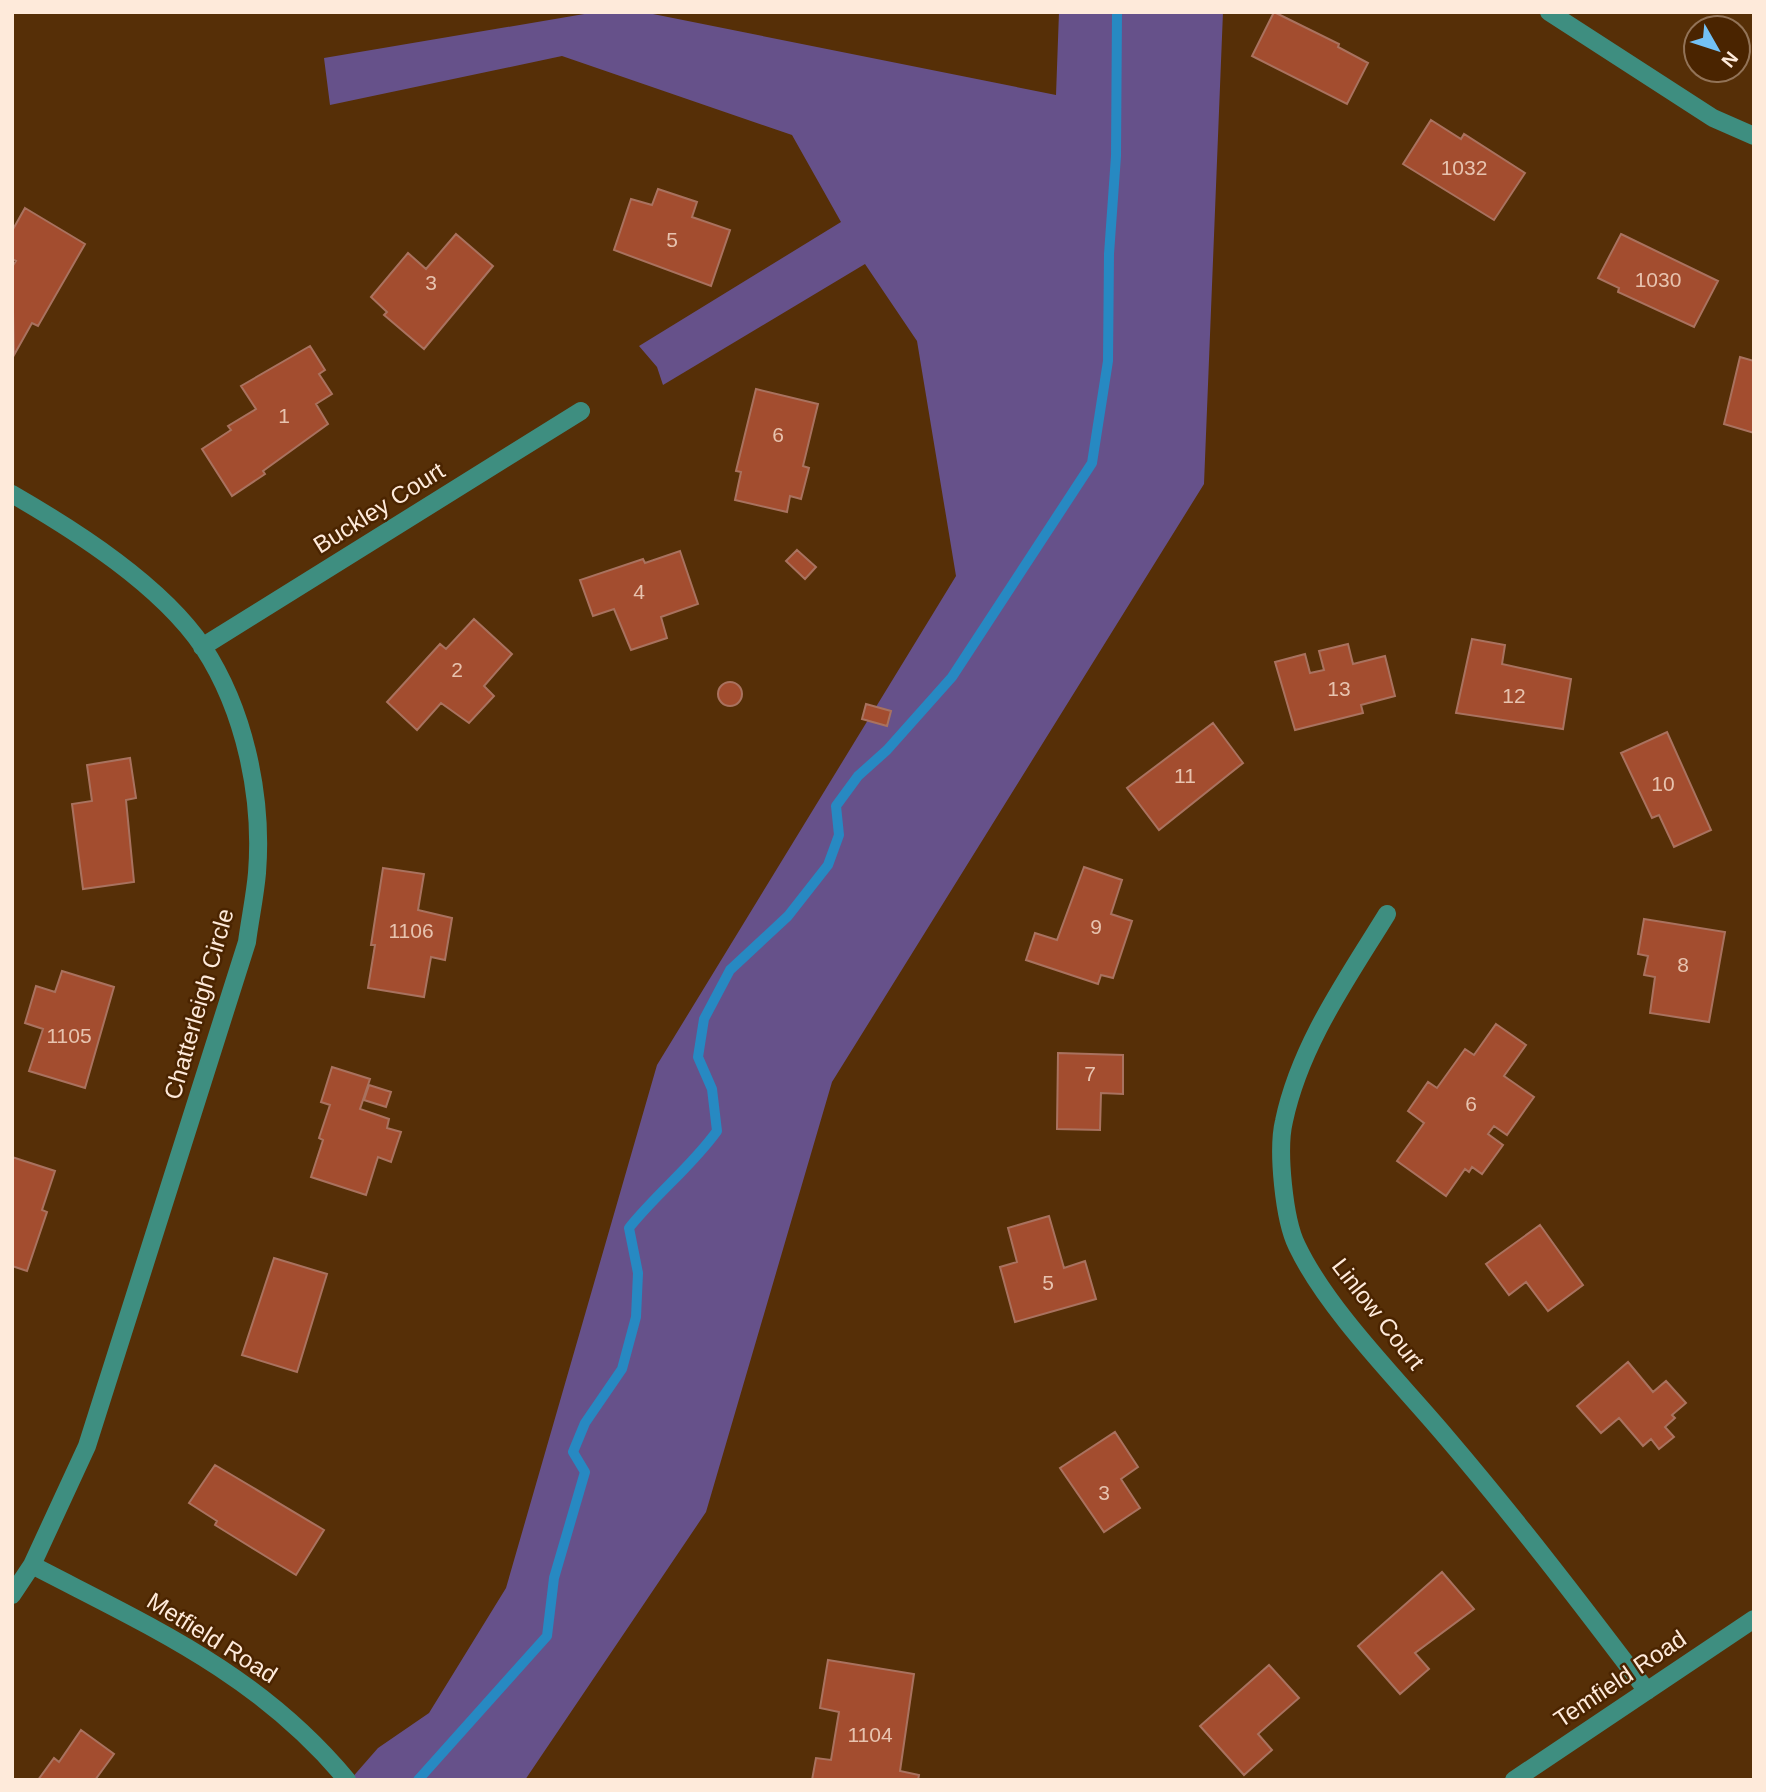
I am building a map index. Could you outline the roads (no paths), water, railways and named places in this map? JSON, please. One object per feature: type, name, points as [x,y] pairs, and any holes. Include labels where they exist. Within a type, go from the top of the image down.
[{"type":"street","points":[[1549,12],[1702,111],[1754,136]]},
{"type":"street","name":"Buckley Court","points":[[202,647],[581,411]]},
{"type":"street","name":"Chatterleigh Circle","points":[[12,494],[112,559],[168,607],[202,647],[238,725],[255,793],[257,872],[247,942],[87,1446],[32,1565],[12,1595]]},
{"type":"street","name":"Linlow Court","points":[[1387,914],[1321,1022],[1298,1073],[1283,1123],[1281,1177],[1295,1245],[1326,1294],[1490,1488],[1647,1691]]},
{"type":"street","name":"Metfield Road","points":[[32,1565],[180,1642],[240,1679],[289,1718],[347,1780]]},
{"type":"street","name":"Temfield Road","points":[[1514,1780],[1754,1619]]},
{"type":"waterway","points":[[418,1780],[547,1636],[554,1578],[585,1472],[573,1452],[585,1423],[622,1369],[636,1317],[638,1273],[629,1228],[717,1131],[712,1089],[698,1057],[704,1019],[730,970],[788,916],[828,865],[839,835],[836,806],[858,776],[887,750],[952,677],[1092,463],[1108,361],[1109,254],[1116,156],[1117,12]]}]
